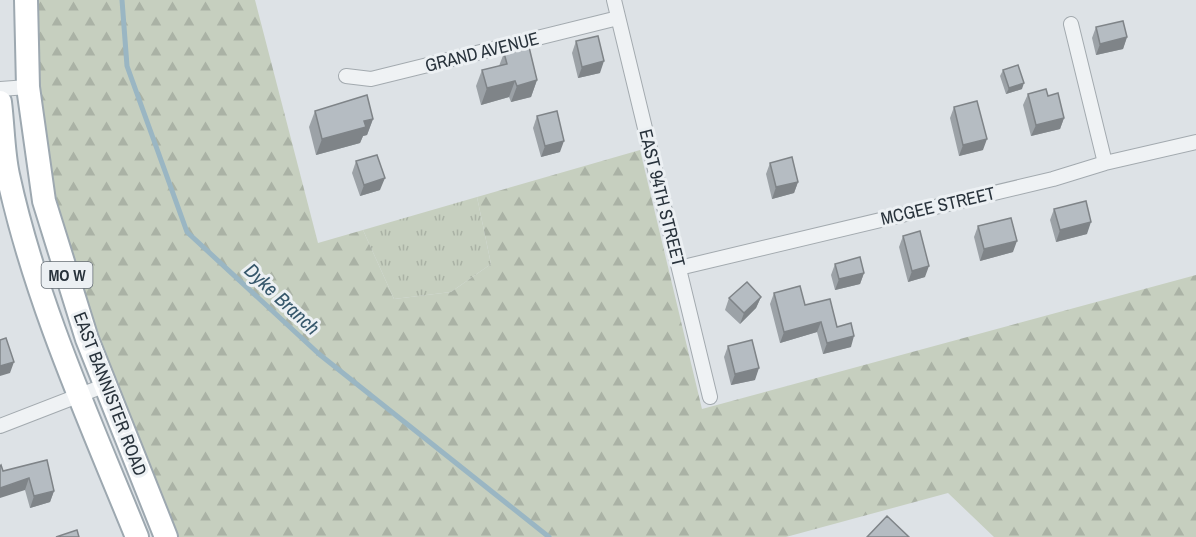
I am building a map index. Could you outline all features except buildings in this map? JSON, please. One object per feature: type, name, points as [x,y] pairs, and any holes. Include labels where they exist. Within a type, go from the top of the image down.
[{"type":"main road","name":"EAST BANNISTER ROAD","points":[[26,0],[28,87],[44,201],[87,339],[166,537]]},
{"type":"main road","name":"EAST BANNISTER ROAD","points":[[0,102],[8,174],[35,271],[79,396],[137,537]]},
{"type":"street","name":"EAST 94TH STREET","points":[[614,0],[710,397]]},
{"type":"street","name":"GRAND AVENUE","points":[[346,76],[371,79],[618,18]]},
{"type":"street","points":[[1071,24],[1105,162]]},
{"type":"street","points":[[0,89],[28,87]]},
{"type":"street","name":"MCGEE STREET","points":[[679,268],[1053,179],[1105,162],[1196,142]]},
{"type":"street","points":[[0,426],[106,385]]},
{"type":"green space","points":[[37,0],[255,0],[318,243],[363,230],[394,299],[451,292],[491,264],[477,197],[640,150],[702,409],[1196,275],[1196,537],[994,537],[948,493],[786,537],[177,537],[106,362],[75,273],[62,227],[44,137]]},
{"type":"green space","points":[[477,197],[491,264],[451,292],[394,299],[363,230]]},
{"type":"waterway","name":"Dyke Branch","points":[[122,0],[127,66],[187,232],[319,354],[549,537]]}]
